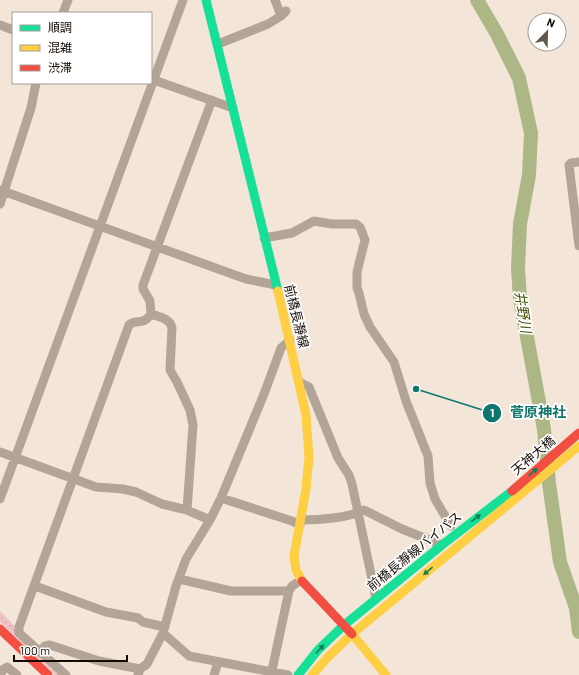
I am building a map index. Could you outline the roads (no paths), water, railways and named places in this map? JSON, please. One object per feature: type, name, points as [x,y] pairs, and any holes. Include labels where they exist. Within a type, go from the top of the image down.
[{"type":"main road","name":"前橋長瀞線","points":[[206,0],[290,340],[306,415],[308,457],[306,489],[294,556],[296,570],[301,580],[352,634],[386,675]]},
{"type":"main road","name":"天神大橋","points":[[503,498],[579,433]]},
{"type":"main road","name":"天神大橋","points":[[505,509],[579,446]]},
{"type":"main road","name":"前橋長瀞線バイパス","points":[[343,626],[442,545],[503,498]]},
{"type":"main road","name":"前橋長瀞線バイパス","points":[[352,634],[505,509]]},
{"type":"main road","points":[[298,675],[318,650],[343,626]]},
{"type":"main road","points":[[0,629],[48,675]]},
{"type":"main road","points":[[312,675],[352,634]]},
{"type":"street","points":[[63,12],[68,0]]},
{"type":"street","points":[[183,0],[152,79],[233,108]]},
{"type":"street","points":[[218,44],[259,28],[283,14],[275,0]]},
{"type":"street","points":[[0,26],[12,30]]},
{"type":"street","points":[[0,204],[2,191],[31,108],[36,84]]},
{"type":"street","points":[[0,499],[150,84]]},
{"type":"street","points":[[66,675],[19,633],[19,627],[129,325],[134,322],[142,322],[146,320],[151,314],[150,301],[143,289],[157,247],[212,100]]},
{"type":"street","points":[[579,162],[571,163],[570,165],[579,246]]},
{"type":"street","points":[[2,191],[246,279],[276,286]]},
{"type":"street","points":[[264,238],[292,234],[314,221],[332,224],[356,224],[360,227],[365,240],[357,272],[357,288],[364,314],[370,327],[394,362],[406,401],[428,456],[430,483],[433,494],[451,526]]},
{"type":"street","points":[[151,314],[165,319],[171,324],[170,370],[177,382],[192,418],[193,433],[187,510]]},
{"type":"street","points":[[39,652],[44,646],[50,645],[139,672],[147,664],[164,630],[176,586],[186,559],[210,520],[221,498],[264,394],[281,348],[290,340]]},
{"type":"street","points":[[299,382],[309,387],[338,458],[349,475],[376,598]]},
{"type":"street","points":[[0,452],[96,487],[124,489],[136,492],[162,504],[187,510],[210,520]]},
{"type":"street","points":[[221,498],[292,522],[301,523],[358,513],[364,510],[402,529],[442,545]]},
{"type":"street","points":[[179,579],[231,591],[289,591]]},
{"type":"street","points":[[271,674],[289,591],[292,586],[301,580]]},
{"type":"street","points":[[35,586],[106,612],[138,618],[143,622],[164,630],[189,656],[271,674],[288,675]]},
{"type":"street","points":[[214,675],[218,662]]},
{"type":"street","points":[[1,675],[2,670],[7,667],[17,675]]},
{"type":"waterway","name":"井野川","points":[[477,0],[497,34],[519,78],[531,133],[529,175],[520,224],[518,268],[520,299],[544,429],[549,483],[560,562],[576,608],[579,632]]},
{"type":"place","name":"菅原神社","points":[[416,389]]}]
